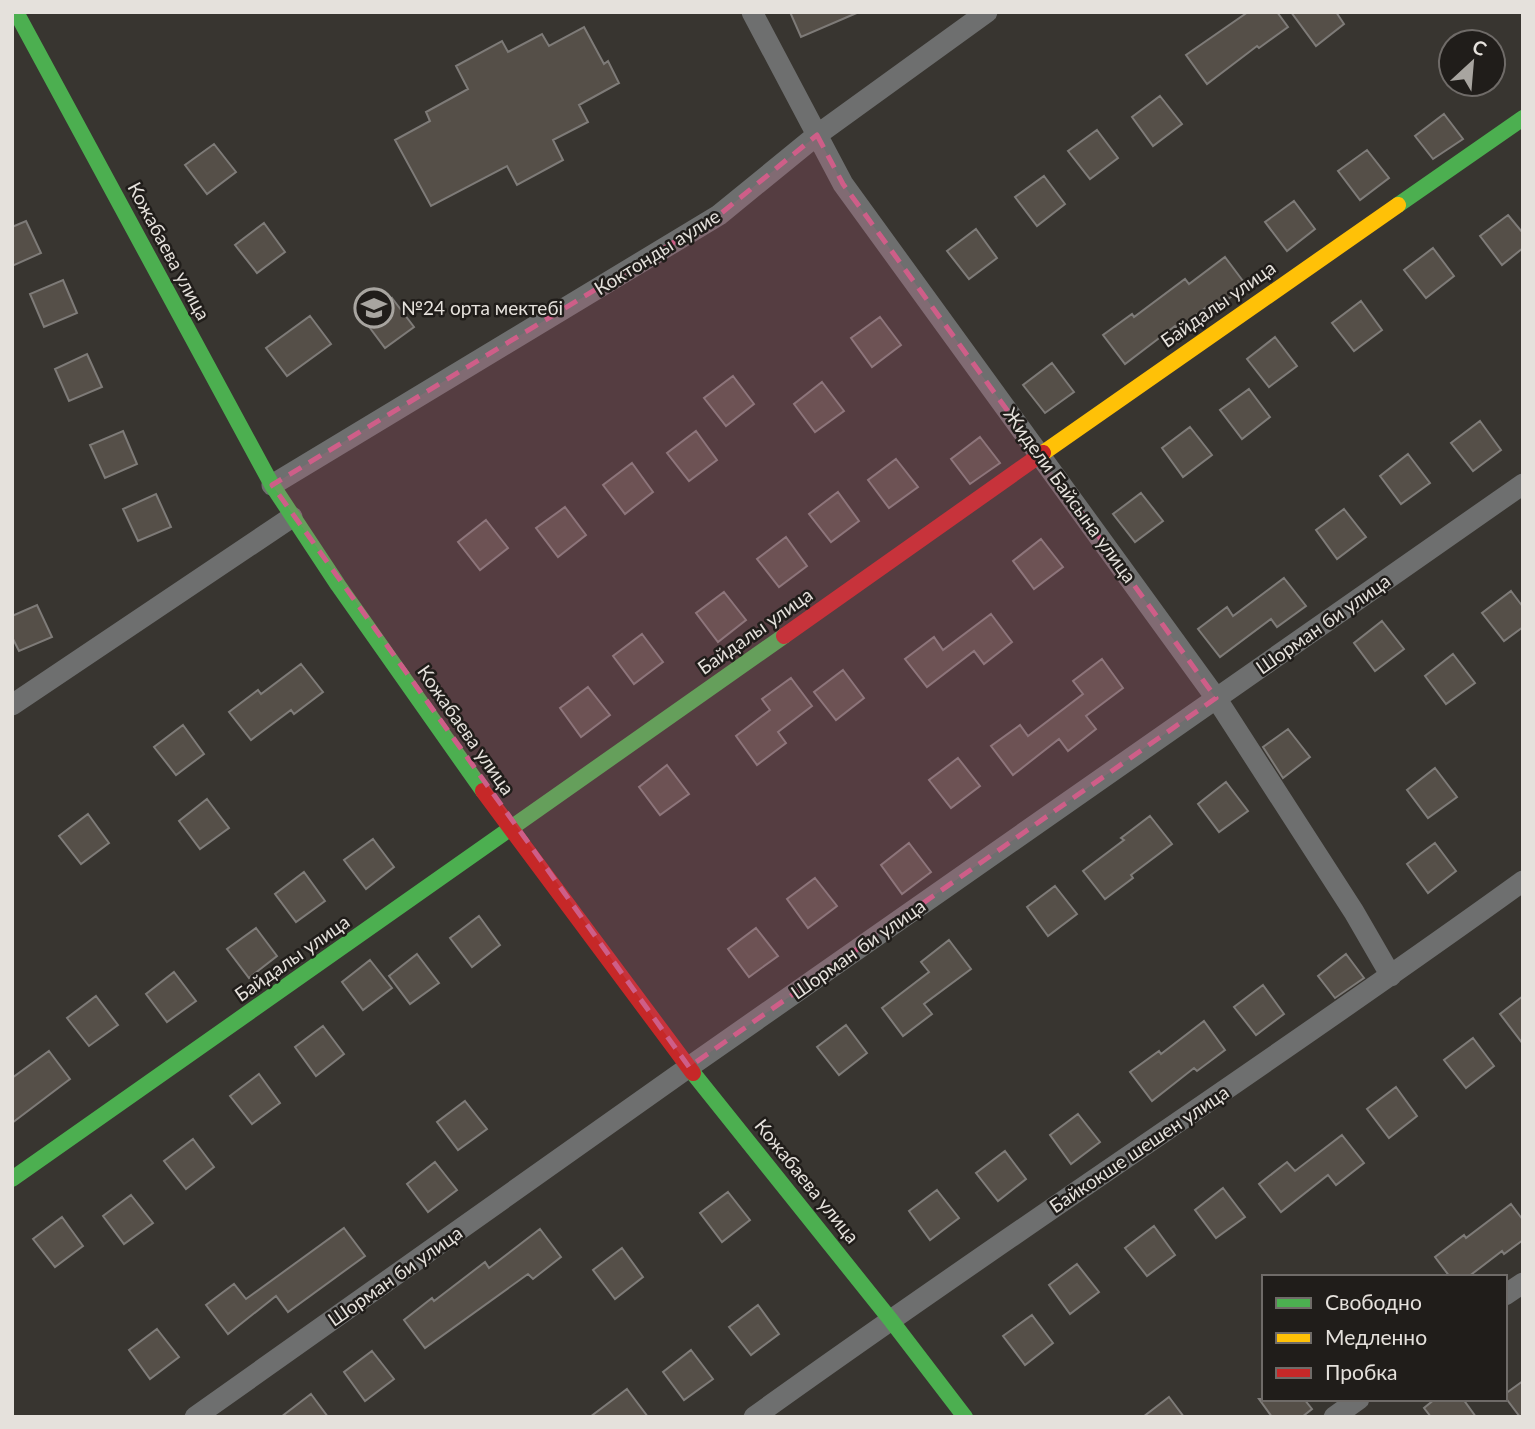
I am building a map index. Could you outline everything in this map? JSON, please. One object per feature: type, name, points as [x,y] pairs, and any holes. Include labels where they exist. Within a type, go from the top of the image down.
[{"type":"street","name":"Кожабаева улица","points":[[16,12],[272,485],[292,517],[511,830],[688,1067],[965,1417]]},
{"type":"street","name":"Жидели Байсына улица","points":[[752,12],[843,184],[1216,698],[1354,912],[1391,976]]},
{"type":"street","name":"Коктонды аулие","points":[[272,485],[719,215],[817,135],[987,12]]},
{"type":"street","name":"Байдалы улица","points":[[12,1179],[511,830],[1040,454],[1523,118]]},
{"type":"street","name":"Шорман би улица","points":[[195,1417],[688,1067],[1523,484]]},
{"type":"street","points":[[12,705],[292,517]]},
{"type":"street","name":"Байкокше шешен улица","points":[[754,1417],[890,1319],[1391,976],[1523,881]]},
{"type":"street","points":[[1507,1294],[1523,1283]]},
{"type":"street","points":[[1334,1417],[1356,1401]]},
{"type":"highlighted area","points":[[817,135],[843,184],[1216,698],[689,1067],[272,485],[719,215]]},
{"type":"building","points":[[790,12],[859,12],[801,37]]},
{"type":"building","points":[[1248,12],[1277,12],[1288,27],[1259,48],[1257,46],[1207,84],[1186,55]]},
{"type":"building","points":[[1291,12],[1336,12],[1344,24],[1316,46]]},
{"type":"building","points":[[584,27],[604,64],[608,61],[619,83],[579,105],[588,122],[553,140],[563,160],[517,185],[507,166],[431,206],[395,140],[430,121],[426,112],[468,89],[456,66],[502,41],[508,52],[542,34],[549,46]]},
{"type":"building","points":[[1160,96],[1182,124],[1153,146],[1132,117]]},
{"type":"building","points":[[1444,114],[1463,139],[1433,159],[1415,136]]},
{"type":"building","points":[[1097,130],[1118,158],[1090,179],[1068,151]]},
{"type":"building","points":[[214,144],[236,172],[207,194],[185,165]]},
{"type":"building","points":[[1367,150],[1389,178],[1360,200],[1338,171]]},
{"type":"building","points":[[1044,176],[1065,204],[1037,226],[1015,197]]},
{"type":"building","points":[[1294,201],[1315,229],[1287,251],[1265,222]]},
{"type":"building","points":[[1508,215],[1523,233],[1523,248],[1502,265],[1480,236]]},
{"type":"building","points":[[26,221],[41,253],[12,266],[12,227]]},
{"type":"building","points":[[264,223],[285,252],[257,273],[235,245]]},
{"type":"building","points":[[976,229],[997,258],[969,279],[947,251]]},
{"type":"building","points":[[1433,248],[1454,276],[1426,298],[1404,270]]},
{"type":"building","points":[[1225,257],[1246,285],[1218,307],[1213,302],[1178,329],[1175,326],[1125,364],[1103,335],[1132,314],[1134,317],[1185,279],[1189,284]]},
{"type":"building","points":[[63,280],[77,313],[44,327],[30,294]]},
{"type":"building","points":[[392,298],[414,327],[385,348],[364,320]]},
{"type":"building","points":[[1361,301],[1382,330],[1354,351],[1332,323]]},
{"type":"building","points":[[310,316],[331,344],[287,376],[266,348]]},
{"type":"building","points":[[880,317],[901,345],[872,367],[851,338]]},
{"type":"building","points":[[1275,337],[1297,366],[1269,387],[1247,359]]},
{"type":"building","points":[[87,354],[102,387],[69,401],[55,369]]},
{"type":"building","points":[[1052,363],[1074,392],[1045,413],[1023,385]]},
{"type":"building","points":[[733,376],[754,404],[726,426],[704,398]]},
{"type":"building","points":[[822,382],[844,411],[815,432],[794,404]]},
{"type":"building","points":[[1249,389],[1270,417],[1242,439],[1220,410]]},
{"type":"building","points":[[1480,421],[1501,450],[1473,471],[1451,443]]},
{"type":"building","points":[[1190,427],[1212,455],[1183,477],[1162,448]]},
{"type":"building","points":[[123,431],[137,464],[105,478],[90,445]]},
{"type":"building","points":[[696,431],[717,460],[689,481],[667,453]]},
{"type":"building","points":[[980,437],[1000,463],[970,484],[951,459]]},
{"type":"building","points":[[1408,454],[1430,483],[1401,504],[1380,476]]},
{"type":"building","points":[[896,459],[918,487],[889,508],[868,480]]},
{"type":"building","points":[[632,463],[653,492],[625,514],[603,485]]},
{"type":"building","points":[[838,492],[859,521],[831,542],[809,514]]},
{"type":"building","points":[[1141,493],[1163,521],[1135,542],[1113,514]]},
{"type":"building","points":[[156,494],[171,527],[138,541],[123,509]]},
{"type":"building","points":[[565,507],[586,535],[558,557],[536,528]]},
{"type":"building","points":[[1344,509],[1366,537],[1337,559],[1316,530]]},
{"type":"building","points":[[486,520],[508,548],[480,570],[458,542]]},
{"type":"building","points":[[786,537],[807,566],[779,587],[757,559]]},
{"type":"building","points":[[1041,539],[1063,567],[1034,589],[1013,561]]},
{"type":"building","points":[[1284,578],[1306,606],[1277,627],[1271,619],[1220,657],[1198,629],[1227,607],[1233,616]]},
{"type":"building","points":[[1511,591],[1523,607],[1523,627],[1504,641],[1482,613]]},
{"type":"building","points":[[724,592],[746,620],[718,642],[696,613]]},
{"type":"building","points":[[37,605],[52,637],[19,651],[12,637],[12,616]]},
{"type":"building","points":[[991,614],[1012,642],[984,664],[974,651],[927,687],[905,659],[934,637],[943,650]]},
{"type":"building","points":[[1382,621],[1404,649],[1375,671],[1354,643]]},
{"type":"building","points":[[642,634],[663,662],[634,684],[613,656]]},
{"type":"building","points":[[1453,654],[1475,683],[1446,704],[1425,676]]},
{"type":"building","points":[[1102,659],[1123,688],[1086,716],[1096,729],[1068,751],[1059,739],[1013,775],[991,746],[1020,725],[1028,736],[1083,694],[1073,681]]},
{"type":"building","points":[[301,664],[323,692],[294,714],[291,710],[251,740],[229,712],[258,690],[261,694]]},
{"type":"building","points":[[843,670],[864,698],[836,720],[814,692]]},
{"type":"building","points":[[791,678],[812,706],[778,732],[786,743],[757,765],[736,736],[770,710],[762,699]]},
{"type":"building","points":[[588,687],[610,715],[581,737],[560,708]]},
{"type":"building","points":[[183,725],[204,754],[176,775],[154,747]]},
{"type":"building","points":[[1288,729],[1310,757],[1283,778],[1263,747]]},
{"type":"building","points":[[958,758],[980,786],[951,808],[929,780]]},
{"type":"building","points":[[667,765],[689,794],[660,815],[639,787]]},
{"type":"building","points":[[1435,768],[1457,797],[1428,818],[1407,790]]},
{"type":"building","points":[[1226,782],[1248,811],[1219,832],[1198,804]]},
{"type":"building","points":[[207,799],[229,828],[200,849],[179,821]]},
{"type":"building","points":[[88,814],[109,843],[81,864],[59,836]]},
{"type":"building","points":[[1150,816],[1172,844],[1105,899],[1083,871]]},
{"type":"building","points":[[373,839],[394,867],[366,889],[344,860]]},
{"type":"building","points":[[909,843],[931,872],[902,894],[881,865]]},
{"type":"building","points":[[1435,843],[1456,871],[1428,893],[1407,864]]},
{"type":"building","points":[[304,872],[325,901],[296,922],[275,894]]},
{"type":"building","points":[[815,878],[837,906],[808,928],[787,899]]},
{"type":"building","points":[[1055,886],[1077,914],[1048,936],[1027,907]]},
{"type":"building","points":[[479,916],[500,945],[472,967],[450,938]]},
{"type":"building","points":[[256,928],[277,956],[249,978],[227,949]]},
{"type":"building","points":[[756,928],[778,956],[749,977],[728,949]]},
{"type":"building","points":[[949,940],[971,969],[924,1004],[932,1014],[903,1036],[882,1008],[929,972],[921,962]]},
{"type":"building","points":[[417,954],[439,983],[410,1004],[389,976]]},
{"type":"building","points":[[1346,954],[1364,978],[1335,998],[1318,976]]},
{"type":"building","points":[[370,960],[392,988],[363,1010],[342,982]]},
{"type":"building","points":[[174,972],[196,1001],[167,1022],[146,994]]},
{"type":"building","points":[[1263,985],[1284,1014],[1256,1035],[1234,1007]]},
{"type":"building","points":[[96,996],[118,1025],[89,1046],[67,1018]]},
{"type":"building","points":[[1523,996],[1523,1044],[1500,1014]]},
{"type":"building","points":[[1204,1021],[1225,1050],[1197,1071],[1194,1068],[1152,1101],[1130,1072],[1159,1051],[1161,1054]]},
{"type":"building","points":[[846,1025],[867,1053],[839,1075],[817,1047]]},
{"type":"building","points":[[323,1026],[344,1054],[316,1076],[295,1047]]},
{"type":"building","points":[[1473,1038],[1494,1066],[1466,1088],[1444,1060]]},
{"type":"building","points":[[49,1051],[70,1079],[12,1123],[12,1078]]},
{"type":"building","points":[[259,1074],[280,1103],[252,1124],[230,1096]]},
{"type":"building","points":[[1396,1087],[1417,1116],[1389,1138],[1367,1109]]},
{"type":"building","points":[[465,1101],[487,1129],[458,1150],[437,1122]]},
{"type":"building","points":[[1078,1114],[1100,1142],[1071,1164],[1050,1135]]},
{"type":"building","points":[[1342,1135],[1364,1163],[1336,1185],[1328,1175],[1281,1212],[1259,1184],[1287,1162],[1295,1171]]},
{"type":"building","points":[[193,1139],[214,1167],[186,1189],[164,1161]]},
{"type":"building","points":[[1005,1151],[1026,1179],[998,1201],[976,1173]]},
{"type":"building","points":[[435,1162],[457,1190],[428,1212],[407,1184]]},
{"type":"building","points":[[1223,1188],[1245,1217],[1216,1238],[1195,1210]]},
{"type":"building","points":[[937,1190],[959,1218],[930,1240],[909,1211]]},
{"type":"building","points":[[728,1192],[750,1220],[722,1242],[700,1213]]},
{"type":"building","points":[[131,1195],[153,1223],[124,1244],[103,1216]]},
{"type":"building","points":[[1511,1204],[1523,1220],[1523,1240],[1504,1254],[1502,1251],[1471,1275],[1448,1275],[1435,1257],[1464,1235],[1466,1238]]},
{"type":"building","points":[[62,1217],[83,1246],[55,1267],[33,1239]]},
{"type":"building","points":[[1154,1226],[1175,1255],[1147,1276],[1125,1248]]},
{"type":"building","points":[[344,1228],[365,1256],[288,1312],[276,1296],[228,1334],[206,1305],[234,1284],[246,1299]]},
{"type":"building","points":[[540,1229],[561,1257],[533,1279],[528,1274],[425,1348],[404,1320],[485,1262],[489,1268]]},
{"type":"building","points":[[622,1248],[643,1277],[615,1299],[593,1270]]},
{"type":"building","points":[[1077,1264],[1099,1292],[1070,1314],[1049,1285]]},
{"type":"building","points":[[758,1305],[779,1334],[751,1355],[729,1327]]},
{"type":"building","points":[[1032,1315],[1053,1343],[1025,1365],[1003,1336]]},
{"type":"building","points":[[157,1329],[179,1357],[150,1379],[129,1350]]},
{"type":"building","points":[[691,1350],[713,1379],[684,1400],[663,1372]]},
{"type":"building","points":[[372,1351],[394,1379],[365,1401],[344,1372]]},
{"type":"building","points":[[1523,1381],[1523,1417],[1520,1417],[1507,1400],[1507,1393]]},
{"type":"building","points":[[627,1389],[648,1417],[590,1417]]},
{"type":"building","points":[[311,1394],[328,1417],[281,1417]]},
{"type":"building","points":[[1169,1397],[1184,1417],[1143,1417]]},
{"type":"building","points":[[1259,1399],[1306,1401],[1312,1409],[1302,1417],[1272,1417]]},
{"type":"building","points":[[1433,1401],[1464,1401],[1476,1417],[1431,1417],[1424,1408]]},
{"type":"traffic: fast","points":[[16,12],[272,485],[338,585],[483,791]]},
{"type":"traffic: fast","points":[[1398,205],[1523,118]]},
{"type":"traffic: fast","points":[[12,1179],[784,636]]},
{"type":"traffic: fast","points":[[693,1073],[965,1417]]},
{"type":"traffic: slow","points":[[1043,453],[1398,205]]},
{"type":"traffic: jam","points":[[784,636],[1043,453]]},
{"type":"traffic: jam","points":[[483,791],[693,1073]]},
{"type":"place","name":"№24 орта мектебі","points":[[374,308]]}]
